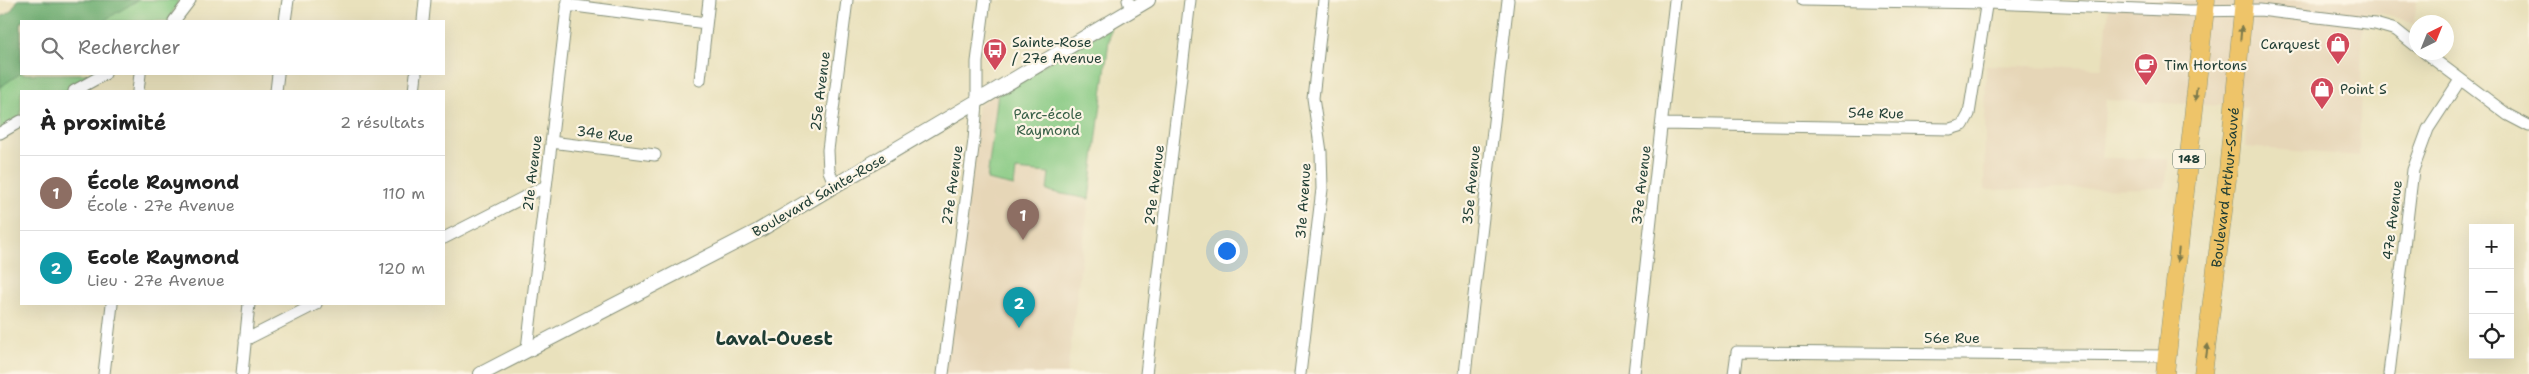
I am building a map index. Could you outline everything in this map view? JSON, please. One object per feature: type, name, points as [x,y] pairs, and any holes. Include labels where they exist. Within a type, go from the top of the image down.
[{"type":"main road","name":"148","points":[[2165,374],[2206,5]]},
{"type":"main road","name":"Boulevard Arthur-Sauvé","points":[[2203,374],[2224,208],[2243,5]]},
{"type":"street","points":[[175,20],[190,0]]},
{"type":"street","points":[[285,20],[288,0]]},
{"type":"street","points":[[423,20],[425,0]]},
{"type":"street","points":[[700,80],[709,0]]},
{"type":"street","name":"25e Avenue","points":[[835,186],[829,172],[828,150],[847,0]]},
{"type":"street","name":"27e Avenue","points":[[943,374],[978,102],[977,62],[985,0]]},
{"type":"street","name":"Boulevard Sainte-Rose","points":[[481,374],[758,231],[978,102],[1130,5],[1148,0]]},
{"type":"street","name":"29e Avenue","points":[[1146,374],[1190,0]]},
{"type":"street","name":"31e Avenue","points":[[1300,374],[1322,189],[1322,152],[1313,98],[1324,0]]},
{"type":"street","name":"35e Avenue","points":[[1465,374],[1508,0]]},
{"type":"street","name":"37e Avenue","points":[[1634,374],[1663,124],[1675,0]]},
{"type":"street","points":[[1803,0],[2243,5],[2375,24],[2396,30],[2409,40]]},
{"type":"street","name":"54e Rue","points":[[1663,124],[1950,129],[1963,125],[1969,114],[1987,2]]},
{"type":"street","points":[[568,3],[706,23]]},
{"type":"street","name":"21e Avenue","points":[[527,350],[568,3]]},
{"type":"street","points":[[2434,60],[2508,115],[2529,126]]},
{"type":"street","points":[[76,90],[103,75]]},
{"type":"street","points":[[138,90],[140,75]]},
{"type":"street","points":[[276,90],[278,75]]},
{"type":"street","points":[[414,90],[416,75]]},
{"type":"street","name":"47e Avenue","points":[[2389,374],[2413,170],[2428,129],[2460,80]]},
{"type":"street","points":[[0,133],[20,122]]},
{"type":"street","name":"34e Rue","points":[[551,142],[655,155]]},
{"type":"street","points":[[445,237],[546,186]]},
{"type":"street","points":[[104,374],[112,305]]},
{"type":"street","points":[[242,374],[249,305]]},
{"type":"street","points":[[245,340],[314,305]]},
{"type":"street","name":"56e Rue","points":[[1734,374],[1737,352],[2167,356]]},
{"type":"shaded area","points":[[2110,0],[2417,0],[2415,15],[2409,15],[2409,22],[2389,15],[2366,12],[2362,34],[2359,156],[2245,147],[2247,107],[2106,100],[2101,158],[2169,159],[2165,188],[1984,190],[1986,65],[2102,68]]},
{"type":"shaded area","points":[[1111,24],[1067,374],[944,374],[978,105]]},
{"type":"green space","points":[[18,0],[179,0],[169,20],[20,20],[20,75],[92,75],[68,90],[20,90],[20,120],[0,132],[0,18],[11,11]]},
{"type":"green space","points":[[18,0],[138,0],[105,20],[20,20],[20,74],[0,87],[0,18],[11,11]]},
{"type":"green space","name":"Parc-école Raymond","points":[[1111,24],[1089,199],[1047,191],[1049,173],[1016,170],[1014,186],[987,180],[998,93]]},
{"type":"place","name":"Carquest","points":[[2338,65]]},
{"type":"place","name":"Sainte-Rose / 27e Avenue","points":[[995,71]]},
{"type":"place","name":"Tim Hortons","points":[[2146,86]]},
{"type":"place","name":"Point S","points":[[2322,110]]},
{"type":"place","name":"École Raymond","points":[[1023,240]]},
{"type":"place","name":"Ecole Raymond","points":[[1019,328]]},
{"type":"district","name":"Laval-Ouest","points":[[774,338]]}]
